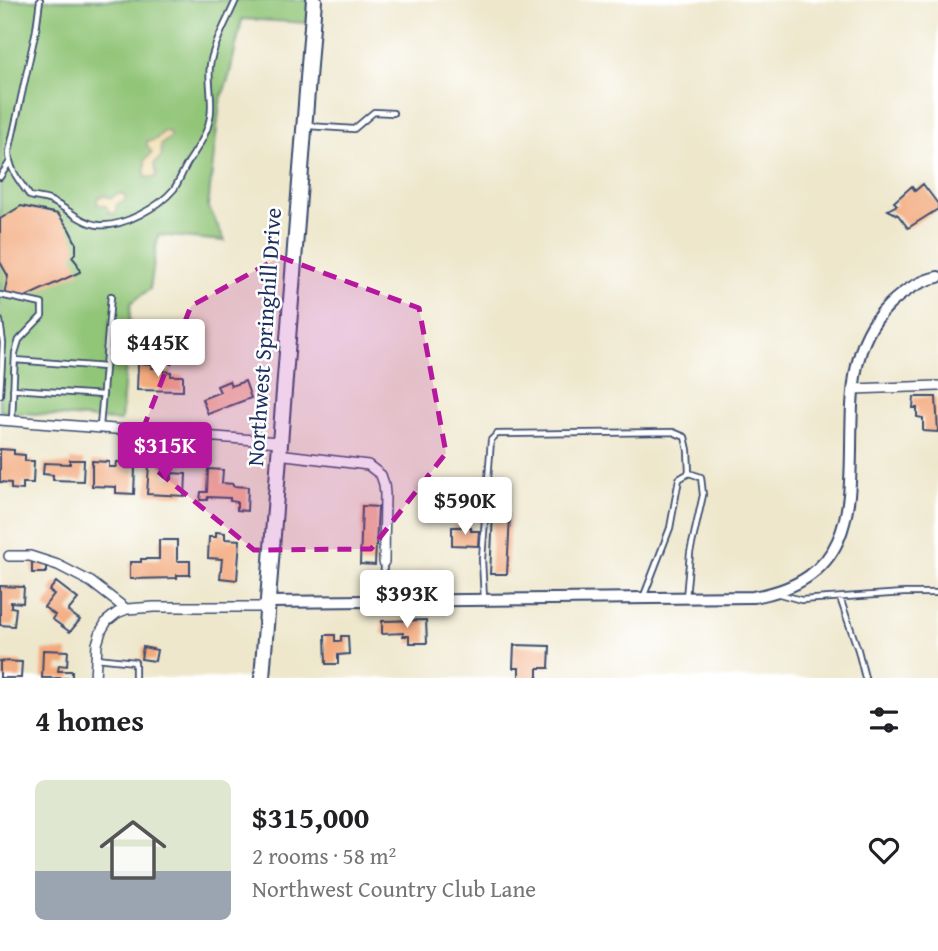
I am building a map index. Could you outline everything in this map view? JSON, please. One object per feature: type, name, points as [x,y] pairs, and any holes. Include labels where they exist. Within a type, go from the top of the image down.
[{"type":"main road","name":"Northwest Springhill Drive","points":[[262,678],[314,0]]},
{"type":"street","points":[[95,678],[97,644],[101,631],[107,621],[125,610],[383,601],[753,597],[776,593],[801,582],[822,564],[840,536],[847,517],[853,389],[868,332],[896,299],[909,289],[938,276]]},
{"type":"street","points":[[853,389],[938,386]]},
{"type":"street","points":[[0,420],[279,448],[364,464],[378,472],[384,484],[384,562]]},
{"type":"street","points":[[9,556],[30,556],[58,565],[91,582],[125,610]]},
{"type":"lane","points":[[38,0],[38,15],[9,162],[30,196],[50,200],[91,224],[101,225],[119,223],[136,216],[156,204],[175,187],[208,128],[212,97],[209,81],[212,55],[236,0]]},
{"type":"lane","points":[[304,126],[354,129],[374,112],[393,113]]},
{"type":"lane","points":[[0,177],[9,162]]},
{"type":"lane","points":[[0,295],[42,304],[42,316],[19,340],[13,388],[15,421]]},
{"type":"lane","points":[[100,428],[111,296]]},
{"type":"lane","points":[[0,321],[3,343],[0,395]]},
{"type":"lane","points":[[15,360],[105,367]]},
{"type":"lane","points":[[13,388],[103,395]]},
{"type":"lane","points":[[484,600],[482,559],[491,440],[498,433],[673,432],[685,437],[689,473]]},
{"type":"lane","points":[[643,599],[670,528],[679,479],[689,473],[701,477],[703,495],[690,553],[686,598]]},
{"type":"lane","points":[[383,601],[384,562]]},
{"type":"lane","points":[[776,593],[801,600],[904,593],[938,595]]},
{"type":"lane","points":[[840,598],[865,678]]},
{"type":"lane","points":[[96,658],[135,662],[135,678]]},
{"type":"highlighted area","points":[[280,257],[419,308],[446,453],[371,549],[254,550],[134,452],[191,306]]},
{"type":"green space","points":[[0,0],[309,0],[307,23],[242,19],[229,77],[220,102],[208,206],[225,241],[158,235],[150,289],[131,303],[121,421],[0,411]]},
{"type":"sand","points":[[164,131],[169,132],[171,137],[162,145],[161,157],[154,164],[157,175],[154,178],[146,177],[145,160],[152,153],[147,141],[155,140]]},
{"type":"sand","points":[[123,194],[126,198],[117,204],[115,214],[109,213],[106,206],[97,204],[97,199],[101,196],[111,198]]},
{"type":"building","points":[[923,184],[938,204],[938,209],[908,228],[898,215],[888,210],[897,205],[894,202],[912,186],[915,191]]},
{"type":"building","points":[[21,206],[58,214],[76,243],[76,252],[72,257],[80,272],[21,299],[4,295],[8,276],[0,262],[0,219]]},
{"type":"building","points":[[138,363],[151,364],[151,368],[163,368],[163,371],[171,372],[171,376],[183,376],[183,391],[137,390]]},
{"type":"building","points":[[229,381],[231,386],[245,381],[251,398],[208,414],[202,399],[220,392],[217,386]]},
{"type":"building","points":[[914,397],[936,397],[938,432],[923,431],[923,418],[917,417],[917,408],[913,408]]},
{"type":"building","points":[[0,449],[14,450],[14,454],[25,455],[25,461],[34,461],[33,483],[23,483],[23,490],[11,489],[11,483],[0,482]]},
{"type":"building","points":[[70,460],[84,460],[83,481],[53,480],[53,475],[43,474],[44,463],[70,464]]},
{"type":"building","points":[[92,461],[109,462],[109,467],[116,467],[117,462],[126,462],[126,468],[135,468],[134,494],[116,493],[116,487],[92,486]]},
{"type":"building","points":[[149,465],[165,466],[165,477],[172,477],[172,473],[186,474],[185,496],[147,494]]},
{"type":"building","points":[[208,469],[223,470],[222,483],[248,487],[247,511],[237,510],[237,502],[230,501],[230,498],[208,497],[207,500],[200,500],[201,492],[207,492]]},
{"type":"building","points":[[362,506],[378,507],[375,565],[360,564]]},
{"type":"building","points":[[493,514],[510,515],[507,574],[490,574]]},
{"type":"building","points":[[452,527],[471,527],[471,531],[479,531],[478,546],[452,545]]},
{"type":"building","points":[[216,532],[225,533],[225,539],[240,540],[237,580],[220,578],[222,559],[208,558],[209,537],[216,537]]},
{"type":"building","points":[[159,540],[177,540],[177,561],[190,561],[190,575],[177,575],[177,578],[130,579],[130,562],[159,559]]},
{"type":"building","points":[[32,557],[46,557],[46,573],[32,573]]},
{"type":"building","points":[[56,582],[78,599],[68,611],[80,620],[70,632],[52,619],[55,615],[44,607],[54,594],[49,591]]},
{"type":"building","points":[[0,586],[24,587],[23,603],[11,602],[11,607],[16,608],[14,626],[0,625]]},
{"type":"building","points":[[426,620],[427,643],[409,643],[409,636],[403,636],[403,633],[382,634],[382,621]]},
{"type":"building","points":[[325,635],[335,635],[335,641],[341,641],[341,636],[348,636],[349,654],[338,655],[338,664],[326,664]]},
{"type":"building","points":[[514,645],[550,646],[549,668],[538,668],[538,678],[519,678],[519,668],[513,668]]},
{"type":"building","points":[[143,647],[157,650],[155,661],[141,659]]},
{"type":"building","points":[[43,650],[68,651],[67,666],[59,665],[58,671],[72,671],[72,678],[42,678]]},
{"type":"building","points":[[0,661],[22,662],[21,678],[0,678]]}]
